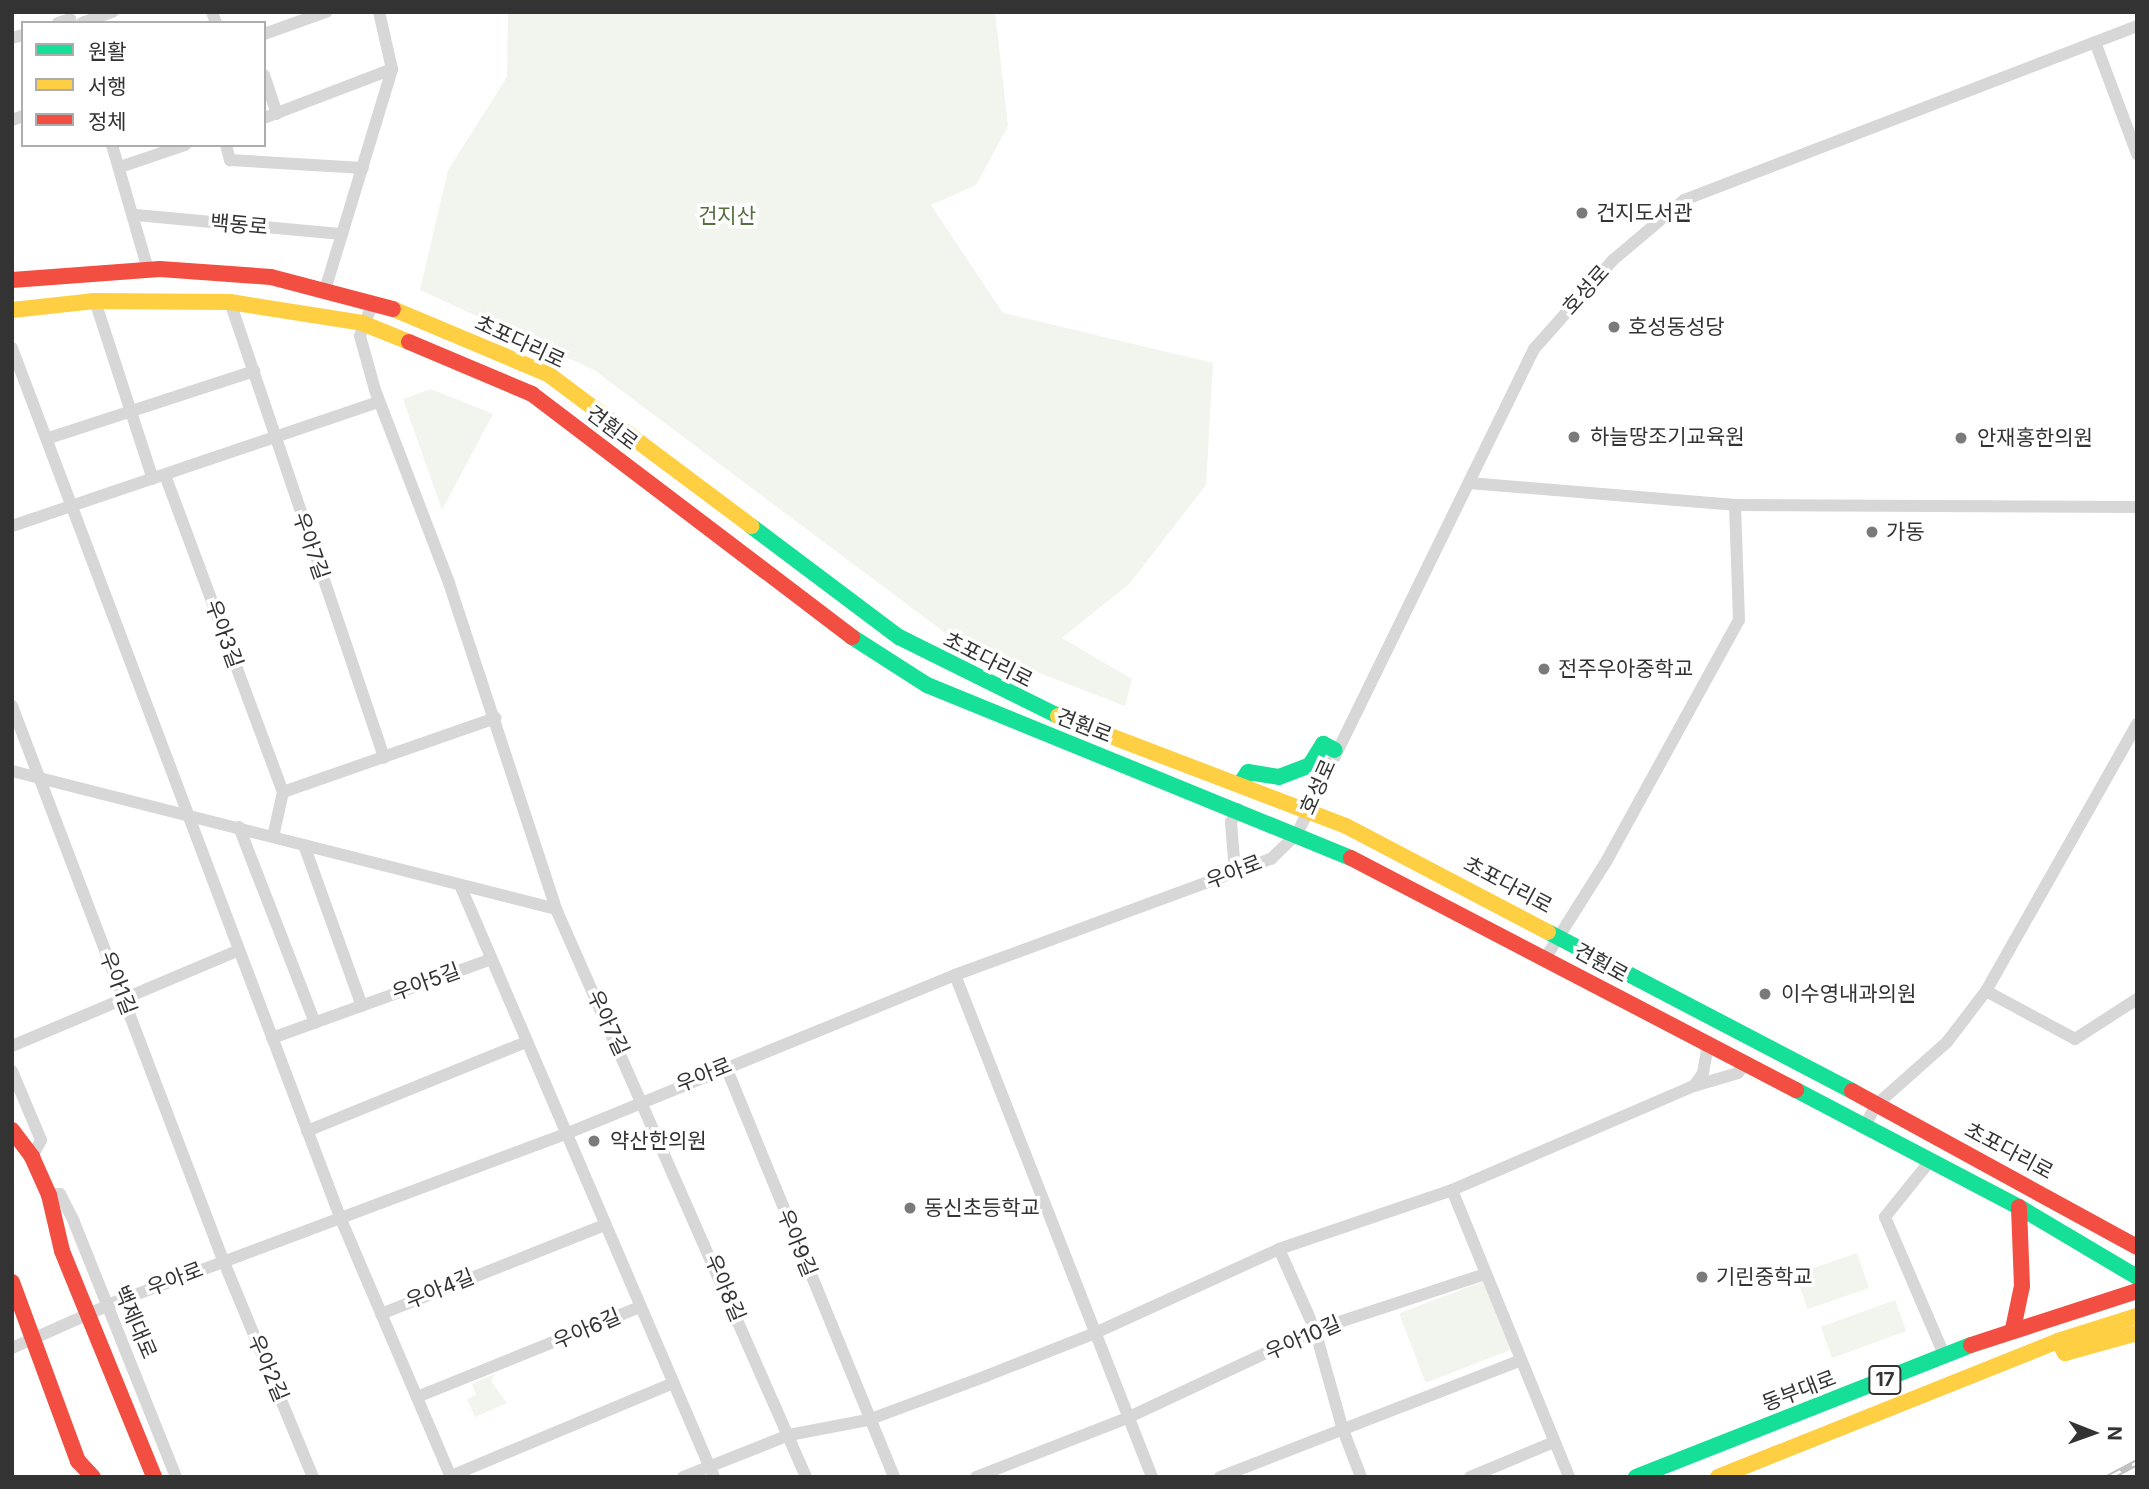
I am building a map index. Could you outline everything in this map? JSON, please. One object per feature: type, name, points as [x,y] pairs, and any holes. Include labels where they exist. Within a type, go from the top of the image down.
[{"type":"street","points":[[69,20],[113,12]]},
{"type":"street","points":[[266,33],[326,12]]},
{"type":"street","points":[[325,290],[392,69],[379,12]]},
{"type":"street","name":"호성로","points":[[1297,834],[1335,750],[1534,349],[1613,260],[1684,200],[2137,26]]},
{"type":"street","points":[[2095,42],[2137,154]]},
{"type":"street","points":[[266,117],[392,69]]},
{"type":"street","points":[[266,81],[277,114]]},
{"type":"street","points":[[113,147],[136,215],[148,270]]},
{"type":"street","points":[[120,167],[178,147]]},
{"type":"street","points":[[227,147],[230,160],[363,168]]},
{"type":"street","name":"백동로","points":[[136,215],[342,234]]},
{"type":"street","name":"초포다리로","points":[[12,280],[148,270],[271,277],[373,302],[548,374],[899,637],[1032,706],[1308,810],[1559,936],[1875,1106],[1993,1165],[2137,1247]]},
{"type":"street","name":"견훤로","points":[[12,310],[95,301],[230,302],[362,323],[532,394],[700,519],[814,612],[926,685],[1297,834],[1546,957],[1746,1062],[2019,1207],[2137,1277]]},
{"type":"street","name":"우아3길","points":[[95,301],[132,411],[283,792]]},
{"type":"street","name":"우아7길","points":[[230,302],[384,758]]},
{"type":"street","points":[[362,323],[373,302]]},
{"type":"street","name":"우아7길","points":[[362,323],[360,336],[379,402],[496,718],[556,909],[643,1100]]},
{"type":"street","points":[[12,348],[340,1217]]},
{"type":"street","points":[[48,438],[254,371]]},
{"type":"street","points":[[12,526],[379,402]]},
{"type":"street","points":[[1469,482],[1735,505],[2137,507]]},
{"type":"street","points":[[1546,957],[1607,860],[1739,620],[1735,505]]},
{"type":"street","name":"우아1길","points":[[12,706],[223,1260]]},
{"type":"street","points":[[273,837],[283,792],[496,718]]},
{"type":"street","points":[[1865,1126],[1875,1106],[1947,1042],[1986,990],[2137,724]]},
{"type":"street","points":[[1240,784],[1248,772],[1279,777],[1310,765],[1323,744],[1335,750]]},
{"type":"street","points":[[12,771],[188,813],[556,909]]},
{"type":"street","points":[[1235,872],[1231,822],[1238,809]]},
{"type":"street","points":[[239,827],[315,1023]]},
{"type":"street","name":"우아로","points":[[12,1348],[105,1306],[568,1133],[643,1100],[955,975],[1271,859],[1297,834]]},
{"type":"street","points":[[272,1038],[362,1006],[304,845]]},
{"type":"street","points":[[460,885],[526,1042],[568,1133]]},
{"type":"street","points":[[12,1046],[122,996],[239,950]]},
{"type":"street","name":"우아5길","points":[[362,1006],[491,958]]},
{"type":"street","points":[[955,975],[1152,1477]]},
{"type":"street","points":[[1986,990],[2075,1039],[2137,999]]},
{"type":"street","points":[[307,1131],[526,1042]]},
{"type":"street","points":[[1694,1086],[1703,1073],[1708,1044]]},
{"type":"street","points":[[683,1477],[712,1471],[789,1434],[868,1420],[986,1376],[1095,1333],[1279,1249],[1452,1190],[1694,1086],[1738,1073],[1746,1062]]},
{"type":"street","name":"우아9길","points":[[726,1067],[868,1420],[894,1477]]},
{"type":"street","name":"백제대로","points":[[12,1071],[41,1140],[33,1157]]},
{"type":"street","name":"우아8길","points":[[643,1100],[806,1477]]},
{"type":"street","name":"백제대로","points":[[12,1130],[33,1157],[48,1195],[52,1221],[87,1315],[154,1477]]},
{"type":"street","name":"우아6길","points":[[568,1133],[604,1225],[712,1471]]},
{"type":"street","points":[[1930,1161],[1885,1217],[1945,1357]]},
{"type":"street","points":[[1452,1190],[1569,1477]]},
{"type":"street","name":"백제대로","points":[[48,1195],[60,1194],[74,1222],[105,1306],[176,1477]]},
{"type":"street","points":[[2012,1329],[2022,1286],[2019,1207]]},
{"type":"street","name":"우아4길","points":[[340,1217],[451,1476],[673,1383]]},
{"type":"street","name":"우아4길","points":[[381,1314],[604,1225]]},
{"type":"street","points":[[1279,1249],[1315,1329],[1343,1430],[1361,1477]]},
{"type":"street","name":"우아2길","points":[[223,1260],[313,1477]]},
{"type":"street","name":"우아10길","points":[[976,1477],[1127,1418],[1315,1329],[1485,1274]]},
{"type":"street","points":[[12,1282],[78,1461],[93,1477]]},
{"type":"street","name":"동부대로","points":[[1636,1477],[2012,1329],[2137,1291]]},
{"type":"street","name":"우아6길","points":[[417,1397],[640,1307]]},
{"type":"street","name":"17","points":[[1718,1477],[2058,1341],[2137,1316]]},
{"type":"street","points":[[2058,1341],[2065,1353],[2137,1333]]},
{"type":"street","points":[[1220,1477],[1521,1360]]},
{"type":"street","points":[[1470,1477],[1553,1442]]},
{"type":"street","points":[[74,1477],[78,1461]]},
{"type":"green space","name":"건지산","points":[[508,12],[995,12],[1008,126],[976,185],[931,205],[1003,313],[1213,363],[1206,485],[1130,583],[1062,638],[1132,679],[1125,706],[956,641],[594,370],[420,290],[448,170],[507,77]]},
{"type":"green space","points":[[431,389],[493,414],[442,510],[403,399]]},
{"type":"green space","points":[[1857,1253],[1869,1288],[1808,1309],[1796,1274]]},
{"type":"green space","points":[[1484,1281],[1511,1350],[1426,1383],[1399,1314]]},
{"type":"green space","points":[[1895,1300],[1906,1331],[1832,1358],[1821,1327]]},
{"type":"green space","points":[[495,1374],[491,1381],[507,1403],[475,1417],[467,1399],[476,1395],[472,1384]]},
{"type":"railway","points":[[2109,1477],[2137,1462]]},
{"type":"traffic: fast","points":[[751,526],[899,637],[1058,716]]},
{"type":"traffic: fast","points":[[852,637],[927,685],[1351,858]]},
{"type":"traffic: fast","points":[[1240,784],[1248,772],[1279,777],[1310,765],[1323,744],[1335,750]]},
{"type":"traffic: fast","points":[[1548,932],[1852,1091]]},
{"type":"traffic: fast","points":[[1796,1090],[2019,1207],[2137,1277]]},
{"type":"traffic: fast","points":[[1636,1477],[1971,1345]]},
{"type":"traffic: slow","points":[[12,310],[95,301],[230,302],[362,323],[409,342]]},
{"type":"traffic: slow","points":[[393,309],[548,374],[751,526]]},
{"type":"traffic: slow","points":[[1058,716],[1346,826],[1548,932]]},
{"type":"traffic: slow","points":[[1718,1477],[2058,1341],[2137,1316]]},
{"type":"traffic: slow","points":[[2058,1341],[2065,1353],[2137,1333]]},
{"type":"traffic: jam","points":[[12,280],[160,269],[271,277],[393,309]]},
{"type":"traffic: jam","points":[[409,342],[532,394],[852,637]]},
{"type":"traffic: jam","points":[[1351,858],[1796,1090]]},
{"type":"traffic: jam","points":[[1852,1091],[2137,1247]]},
{"type":"traffic: jam","points":[[12,1130],[32,1157],[49,1195],[62,1251],[154,1477]]},
{"type":"traffic: jam","points":[[2013,1329],[2022,1286],[2019,1207]]},
{"type":"traffic: jam","points":[[12,1282],[78,1461],[93,1477]]},
{"type":"traffic: jam","points":[[1971,1345],[2137,1291]]},
{"type":"place","name":"건지도서관","points":[[1582,213]]},
{"type":"place","name":"호성동성당","points":[[1614,327]]},
{"type":"place","name":"하늘땅조기교육원","points":[[1574,437]]},
{"type":"place","name":"안재홍한의원","points":[[1961,438]]},
{"type":"place","name":"가동","points":[[1872,532]]},
{"type":"place","name":"전주우아중학교","points":[[1544,669]]},
{"type":"place","name":"이수영내과의원","points":[[1765,994]]},
{"type":"place","name":"약산한의원","points":[[594,1141]]},
{"type":"place","name":"동신초등학교","points":[[910,1208]]},
{"type":"place","name":"기린중학교","points":[[1702,1277]]}]
